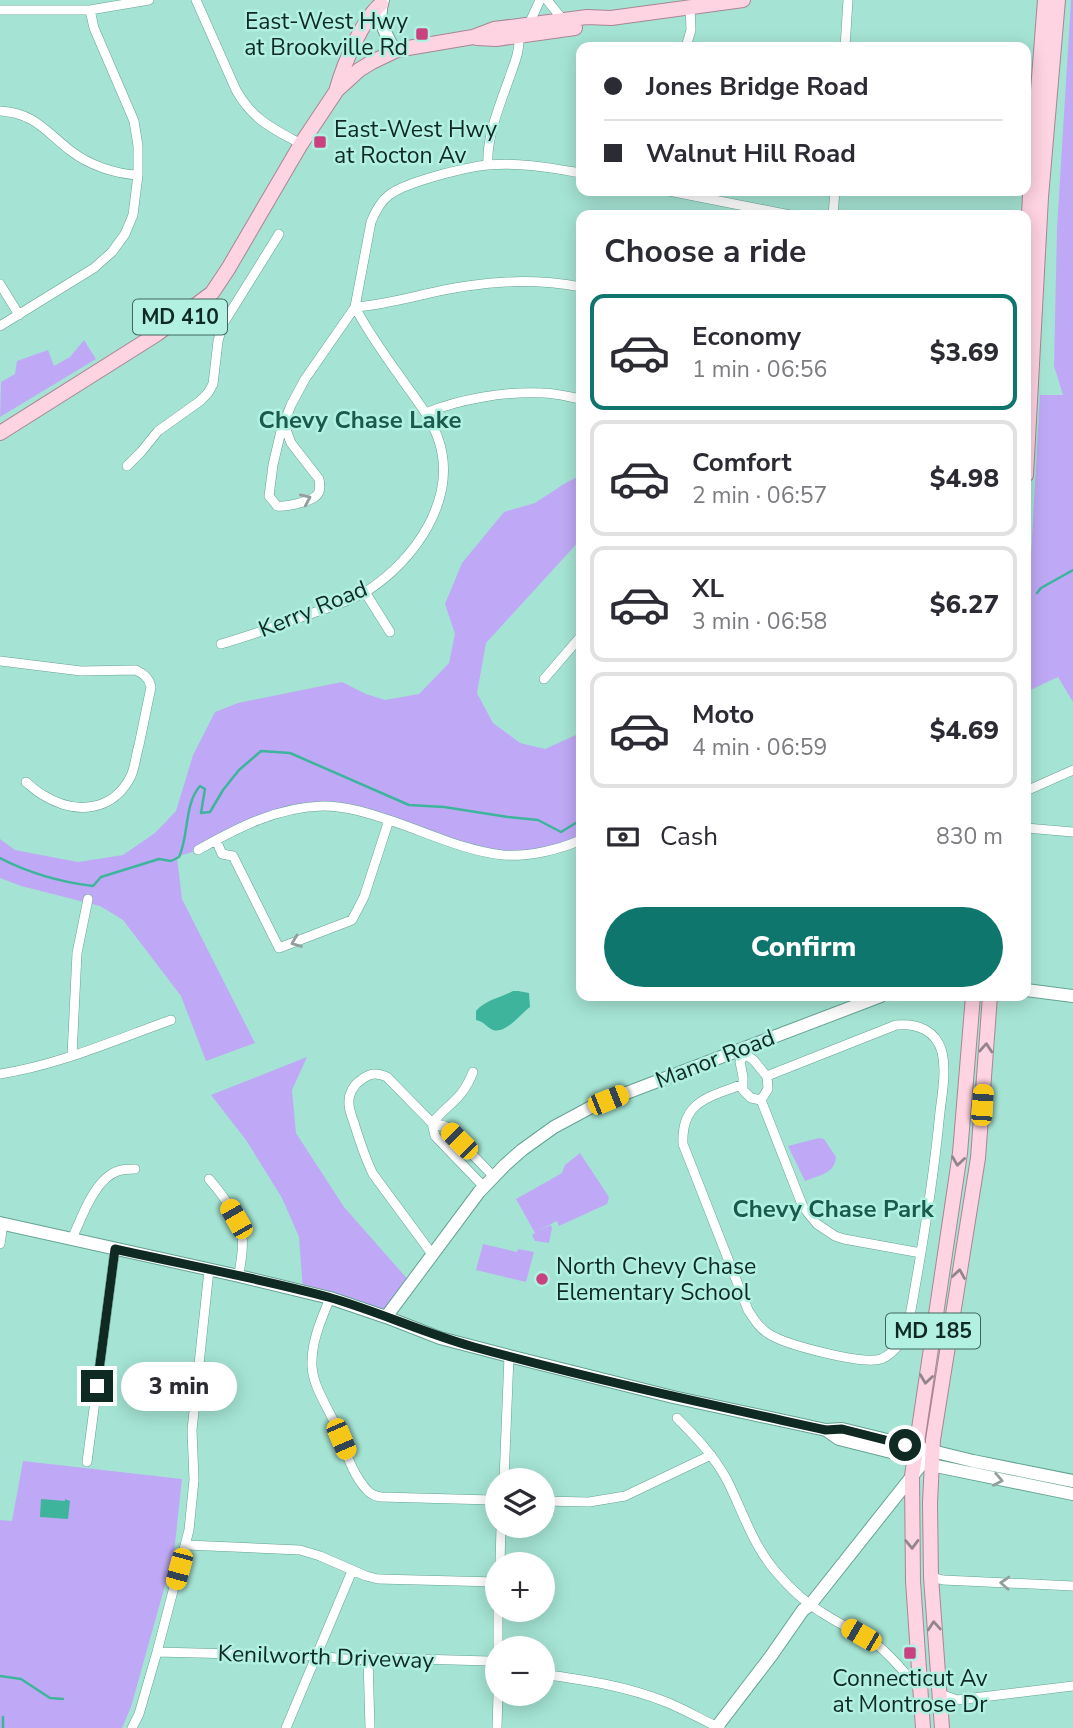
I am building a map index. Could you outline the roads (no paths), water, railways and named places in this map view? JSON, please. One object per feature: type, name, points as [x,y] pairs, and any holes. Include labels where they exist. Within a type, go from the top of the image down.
[{"type":"main road","name":"MD 410","points":[[0,433],[157,334],[212,293],[301,144],[337,90],[366,66],[395,51],[472,37],[494,29],[587,17],[611,18],[744,0]]},
{"type":"main road","points":[[1031,183],[1045,0]]},
{"type":"main road","points":[[1041,77],[1058,0]]},
{"type":"main road","points":[[382,2],[381,22],[395,51]]},
{"type":"main road","points":[[337,90],[346,60],[374,10],[382,2]]},
{"type":"main road","name":"MD 410","points":[[472,37],[496,39],[519,36],[588,26],[611,18]]},
{"type":"main road","points":[[1031,991],[1073,996]]},
{"type":"main road","name":"Manor Road","points":[[386,1317],[484,1187],[522,1150],[554,1127],[595,1105],[743,1052],[869,1001]]},
{"type":"main road","name":"MD 185","points":[[942,1728],[923,1457],[960,1153],[973,1001]]},
{"type":"main road","name":"MD 185","points":[[923,1728],[913,1581],[912,1476],[923,1457],[978,1158],[990,1001]]},
{"type":"main road","points":[[2,1223],[330,1298],[440,1338],[673,1396],[826,1430],[842,1429],[923,1457],[1073,1494]]},
{"type":"main road","points":[[923,1457],[1073,1481]]},
{"type":"main road","points":[[718,1728],[779,1644],[792,1636],[809,1614],[810,1605],[912,1476]]},
{"type":"street","points":[[0,10],[90,10],[149,0]]},
{"type":"street","points":[[196,0],[244,103],[265,123],[301,144]]},
{"type":"street","points":[[529,24],[540,0]]},
{"type":"street","points":[[547,0],[563,20]]},
{"type":"street","points":[[845,42],[848,0]]},
{"type":"street","points":[[687,42],[691,30],[690,7]]},
{"type":"street","points":[[0,326],[94,268],[112,252],[125,234],[133,215],[138,175],[138,146],[134,121],[94,28],[90,10]]},
{"type":"street","points":[[488,165],[487,153],[519,52],[519,36]]},
{"type":"street","points":[[0,111],[20,114],[42,125],[87,162],[125,174],[138,175]]},
{"type":"street","points":[[284,424],[291,443],[320,485],[316,496],[291,506],[277,506],[272,502],[269,488],[273,465],[284,424],[290,405],[355,307],[371,222],[376,209],[387,196],[403,187],[488,165],[576,172]]},
{"type":"street","points":[[695,196],[765,210]]},
{"type":"street","points":[[127,466],[158,431],[208,393],[213,384],[218,341],[223,324],[279,234]]},
{"type":"street","points":[[355,307],[380,305],[467,286],[505,282],[555,282],[576,286]]},
{"type":"street","points":[[0,284],[19,315]]},
{"type":"street","points":[[203,300],[223,324]]},
{"type":"street","name":"Kerry Road","points":[[221,644],[339,604],[365,592],[393,572],[411,551],[437,507],[443,481],[438,438],[426,413],[367,329],[355,307]]},
{"type":"street","points":[[426,413],[489,396],[522,392],[576,398]]},
{"type":"street","points":[[365,592],[390,632]]},
{"type":"street","points":[[544,679],[576,642]]},
{"type":"street","points":[[0,661],[81,671],[136,670],[150,681],[151,687],[133,770],[121,791],[110,801],[91,808],[80,808],[55,802],[26,782]]},
{"type":"street","points":[[1031,789],[1073,770]]},
{"type":"street","points":[[198,850],[251,822],[282,811],[324,806],[371,813],[472,849],[504,855],[536,853],[576,842]]},
{"type":"street","points":[[216,840],[222,854],[233,856],[279,948],[352,920],[364,897],[389,820]]},
{"type":"street","points":[[1031,828],[1073,832]]},
{"type":"street","points":[[72,1055],[77,953],[88,899]]},
{"type":"street","points":[[0,1074],[30,1069],[171,1020]]},
{"type":"street","points":[[741,1085],[702,1101],[690,1110],[684,1126],[684,1144],[748,1310],[764,1331],[779,1340],[865,1361],[880,1359],[902,1343],[907,1332],[929,1209],[943,1077],[942,1050],[936,1039],[922,1027],[914,1024],[896,1025],[767,1076]]},
{"type":"street","points":[[743,1052],[754,1059],[767,1076],[768,1089],[761,1100],[751,1098],[741,1085],[743,1077],[740,1062],[743,1052]]},
{"type":"street","points":[[432,1123],[457,1100],[473,1072]]},
{"type":"street","points":[[432,1254],[367,1162],[348,1106],[349,1095],[354,1086],[372,1073],[387,1076],[432,1123],[435,1136],[484,1187]]},
{"type":"street","points":[[761,1100],[803,1206],[817,1224],[844,1239],[921,1253]]},
{"type":"street","points":[[432,1123],[445,1126],[494,1177]]},
{"type":"street","points":[[72,1239],[89,1201],[101,1183],[120,1170],[135,1169]]},
{"type":"street","points":[[209,1180],[221,1193],[240,1230],[242,1239],[239,1276]]},
{"type":"street","points":[[0,1244],[2,1223]]},
{"type":"street","points":[[87,1462],[115,1249]]},
{"type":"street","points":[[132,1728],[139,1714],[157,1652],[189,1530],[194,1480],[192,1430],[209,1270]]},
{"type":"street","points":[[330,1298],[314,1338],[312,1366],[316,1385],[355,1474],[366,1489],[381,1497],[485,1500]]},
{"type":"street","points":[[504,1468],[509,1356]]},
{"type":"street","points":[[677,1418],[711,1455],[727,1481],[762,1553],[789,1587],[810,1605],[876,1645],[920,1690]]},
{"type":"street","points":[[555,1501],[589,1502],[625,1496],[711,1455]]},
{"type":"street","points":[[186,1545],[300,1550],[378,1579],[485,1582]]},
{"type":"street","points":[[286,1728],[352,1570]]},
{"type":"street","points":[[931,1577],[943,1580],[1073,1586]]},
{"type":"street","name":"Kenilworth Driveway","points":[[157,1652],[317,1656],[355,1660],[485,1661]]},
{"type":"street","points":[[368,1658],[370,1728]]},
{"type":"street","points":[[555,1676],[629,1689],[675,1706],[718,1728]]},
{"type":"street","points":[[940,1694],[957,1700],[1073,1686]]},
{"type":"street","points":[[497,1728],[498,1706]]},
{"type":"waterway","points":[[1037,593],[1073,570]]},
{"type":"waterway","points":[[0,858],[45,876],[93,886],[101,877],[159,859],[171,861],[179,857],[191,802],[200,786],[205,789],[201,813],[210,812],[239,770],[261,751],[290,753],[409,805],[538,820],[561,832],[576,823]]},
{"type":"waterway","points":[[0,1676],[21,1679],[50,1698],[63,1699]]},
{"type":"waterway","points":[[3,1717],[3,1728]]},
{"type":"place","name":"East-West Hwy at Brookville Rd","points":[[422,34]]},
{"type":"place","name":"East-West Hwy at Rocton Av","points":[[320,142]]},
{"type":"place","name":"North Chevy Chase Elementary School","points":[[542,1279]]},
{"type":"place","name":"Connecticut Av at Montrose Dr","points":[[910,1653]]},
{"type":"district","name":"Chevy Chase Lake","points":[[360,420]]},
{"type":"district","name":"Chevy Chase Park","points":[[833,1209]]}]
